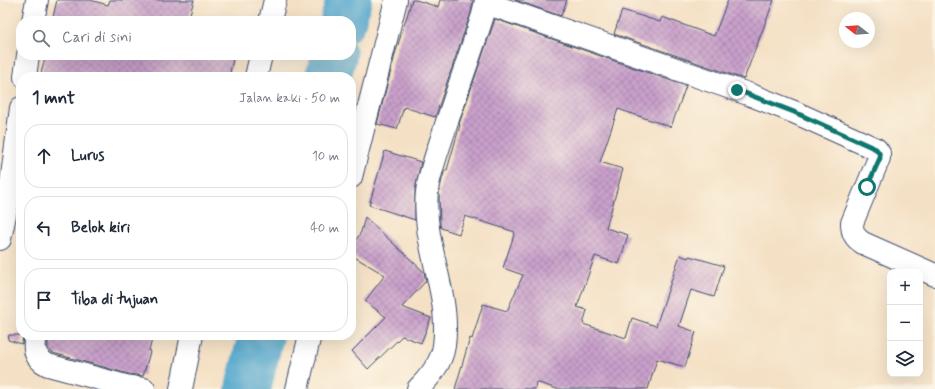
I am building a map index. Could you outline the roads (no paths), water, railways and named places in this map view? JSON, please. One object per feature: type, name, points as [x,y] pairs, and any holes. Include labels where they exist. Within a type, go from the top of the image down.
[{"type":"street","points":[[34,16],[37,0]]},
{"type":"street","points":[[271,16],[275,0]]},
{"type":"street","points":[[356,157],[396,0]]},
{"type":"street","points":[[418,389],[430,378],[441,357],[445,338],[445,315],[442,295],[429,236],[427,192],[436,157],[483,15],[486,1],[752,95],[876,149],[880,158],[852,223],[853,234],[863,243],[935,275]]},
{"type":"street","points":[[26,72],[27,60]]},
{"type":"street","points":[[257,72],[260,60]]},
{"type":"street","points":[[0,239],[16,192]]},
{"type":"street","points":[[35,340],[34,353],[42,362],[48,365],[126,386],[144,389]]},
{"type":"street","points":[[181,389],[191,340]]},
{"type":"street","points":[[297,389],[309,340]]},
{"type":"waterway","points":[[344,16],[349,0]]},
{"type":"waterway","points":[[329,72],[333,60]]},
{"type":"waterway","points":[[248,389],[260,340]]}]
